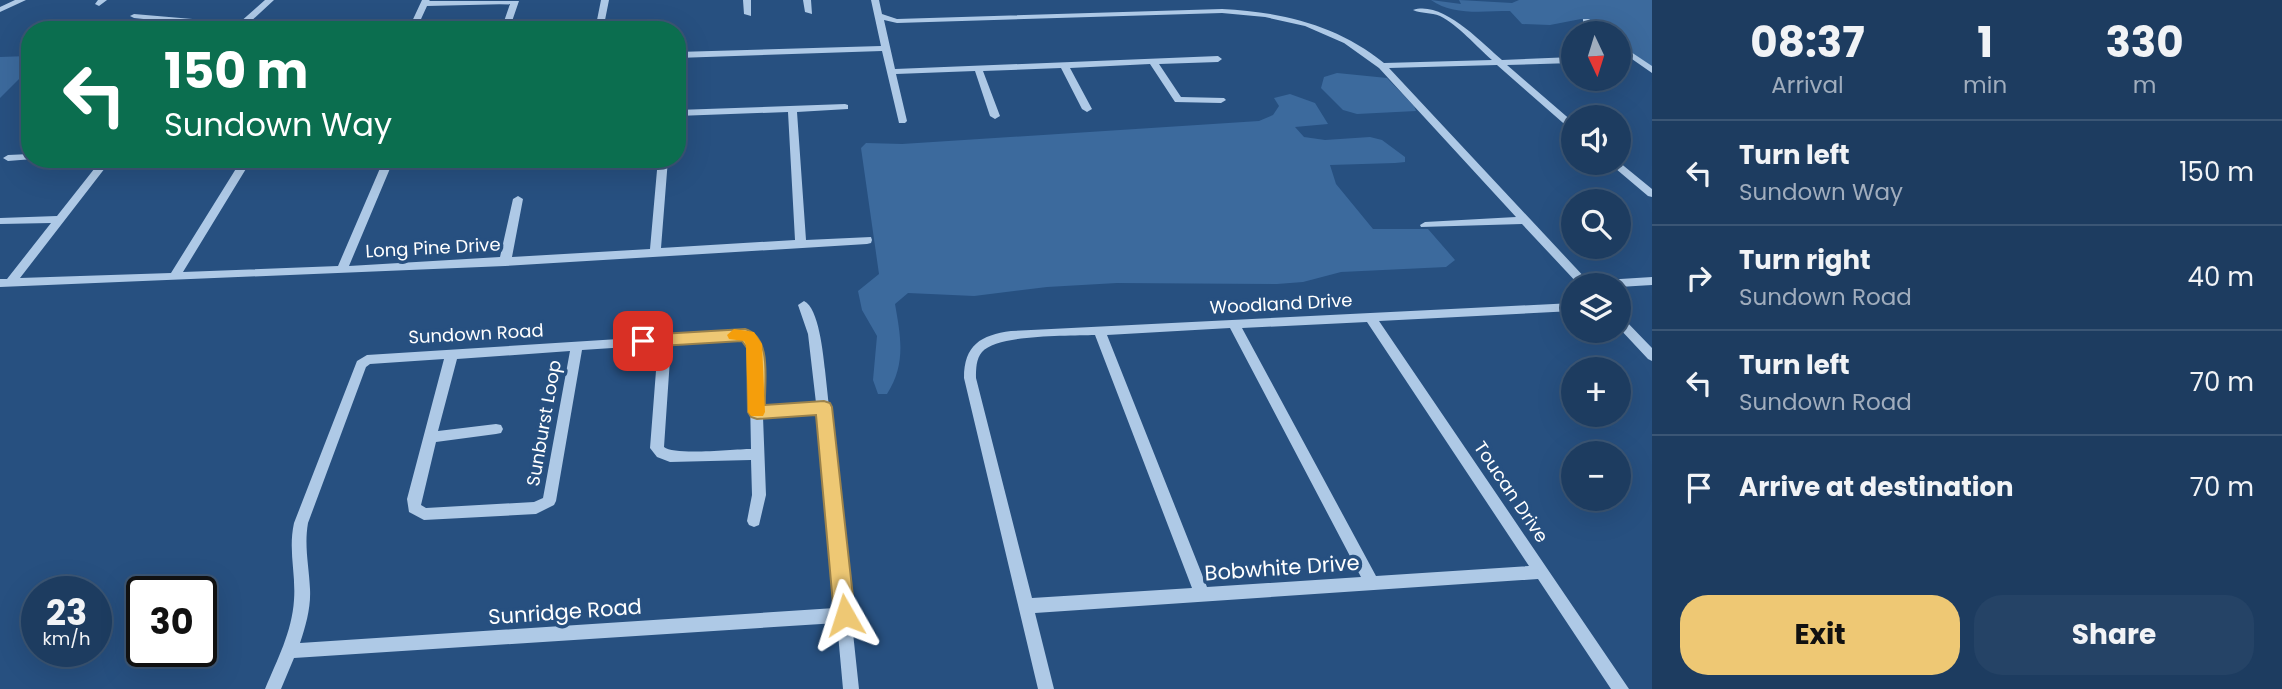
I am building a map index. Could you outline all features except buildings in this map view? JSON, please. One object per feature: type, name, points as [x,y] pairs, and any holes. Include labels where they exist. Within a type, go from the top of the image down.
[{"type":"street","points":[[0,10],[22,0]]},
{"type":"street","points":[[246,21],[270,0]]},
{"type":"street","points":[[601,21],[606,0]]},
{"type":"street","points":[[747,0],[748,15]]},
{"type":"street","points":[[807,0],[808,12]]},
{"type":"street","points":[[875,0],[902,121]]},
{"type":"street","points":[[1158,0],[1165,12]]},
{"type":"street","points":[[416,21],[425,2],[515,1],[508,21]]},
{"type":"street","points":[[1417,10],[1433,10],[1447,16],[1561,116]]},
{"type":"street","points":[[878,16],[897,21],[1165,12],[1256,13],[1294,21],[1331,34],[1364,51],[1382,66],[1574,273]]},
{"type":"street","points":[[134,16],[182,21]]},
{"type":"street","points":[[686,55],[885,48]]},
{"type":"street","points":[[1631,54],[1652,70]]},
{"type":"street","points":[[1631,57],[1635,57]]},
{"type":"street","points":[[891,72],[1218,59]]},
{"type":"street","points":[[1382,66],[1561,61]]},
{"type":"street","points":[[1153,62],[1172,95],[1178,100],[1221,100]]},
{"type":"street","points":[[1064,65],[1087,109]]},
{"type":"street","points":[[978,68],[995,116]]},
{"type":"street","points":[[686,113],[845,107]]},
{"type":"street","points":[[792,109],[801,244]]},
{"type":"street","points":[[8,158],[21,157]]},
{"type":"street","points":[[5,283],[100,168]]},
{"type":"street","points":[[174,277],[241,168]]},
{"type":"street","points":[[342,271],[385,168]]},
{"type":"street","points":[[655,253],[662,168]]},
{"type":"street","points":[[1629,175],[1652,194]]},
{"type":"street","points":[[505,262],[518,199]]},
{"type":"street","points":[[0,221],[60,219]]},
{"type":"street","points":[[1425,225],[1525,220]]},
{"type":"street","name":"Long Pine Drive","points":[[5,283],[342,271],[867,240]]},
{"type":"street","points":[[1631,282],[1652,281]]},
{"type":"street","points":[[804,305],[814,334],[824,407],[851,689]]},
{"type":"street","name":"Woodland Drive","points":[[1025,606],[970,378],[971,357],[981,344],[1011,335],[1561,308]]},
{"type":"street","name":"Toucan Drive","points":[[1370,317],[1621,689]]},
{"type":"street","points":[[1234,324],[1372,583]]},
{"type":"street","points":[[1099,330],[1202,594]]},
{"type":"street","name":"Sundown Road","points":[[273,689],[301,615],[302,597],[296,542],[361,364],[379,357],[732,334],[748,336],[755,348],[759,495],[754,521]]},
{"type":"street","points":[[1631,334],[1652,356]]},
{"type":"street","points":[[665,339],[657,448],[659,452],[669,457],[758,454]]},
{"type":"street","name":"Sunburst Loop","points":[[452,353],[414,499],[415,511],[432,514],[542,506],[551,496],[577,345]]},
{"type":"street","points":[[757,412],[824,407]]},
{"type":"street","points":[[430,436],[496,429]]},
{"type":"street","name":"Bobwhite Drive","points":[[1025,606],[1542,572]]},
{"type":"street","points":[[1025,606],[1046,689]]},
{"type":"street","name":"Sunridge Road","points":[[288,651],[845,615]]},
{"type":"shaded area","points":[[1431,0],[1461,4],[1459,0],[1512,3],[1519,0],[1652,0],[1652,69],[1631,53],[1631,21],[1581,19],[1550,25],[1522,24],[1510,11],[1459,11]]},
{"type":"shaded area","points":[[21,56],[21,77],[0,98],[0,57]]},
{"type":"shaded area","points":[[1337,73],[1387,78],[1416,111],[1357,114],[1343,110],[1321,88],[1324,77]]},
{"type":"shaded area","points":[[1290,94],[1315,103],[1328,124],[1295,127],[1304,137],[1325,140],[1370,137],[1382,140],[1405,157],[1405,162],[1330,165],[1336,184],[1373,229],[1428,229],[1455,260],[1446,267],[1341,272],[1303,282],[1277,284],[1117,283],[1047,287],[974,296],[908,293],[895,304],[900,340],[897,372],[887,394],[878,394],[873,380],[877,336],[862,310],[858,291],[879,274],[861,148],[866,143],[902,144],[1259,121],[1273,115],[1279,106],[1274,98]]},
{"type":"slow traffic","points":[[734,335],[745,335],[753,340],[757,412]]},
{"type":"route","points":[[643,341],[732,334],[748,336],[753,340],[755,348],[757,412],[824,407],[845,615]]}]
